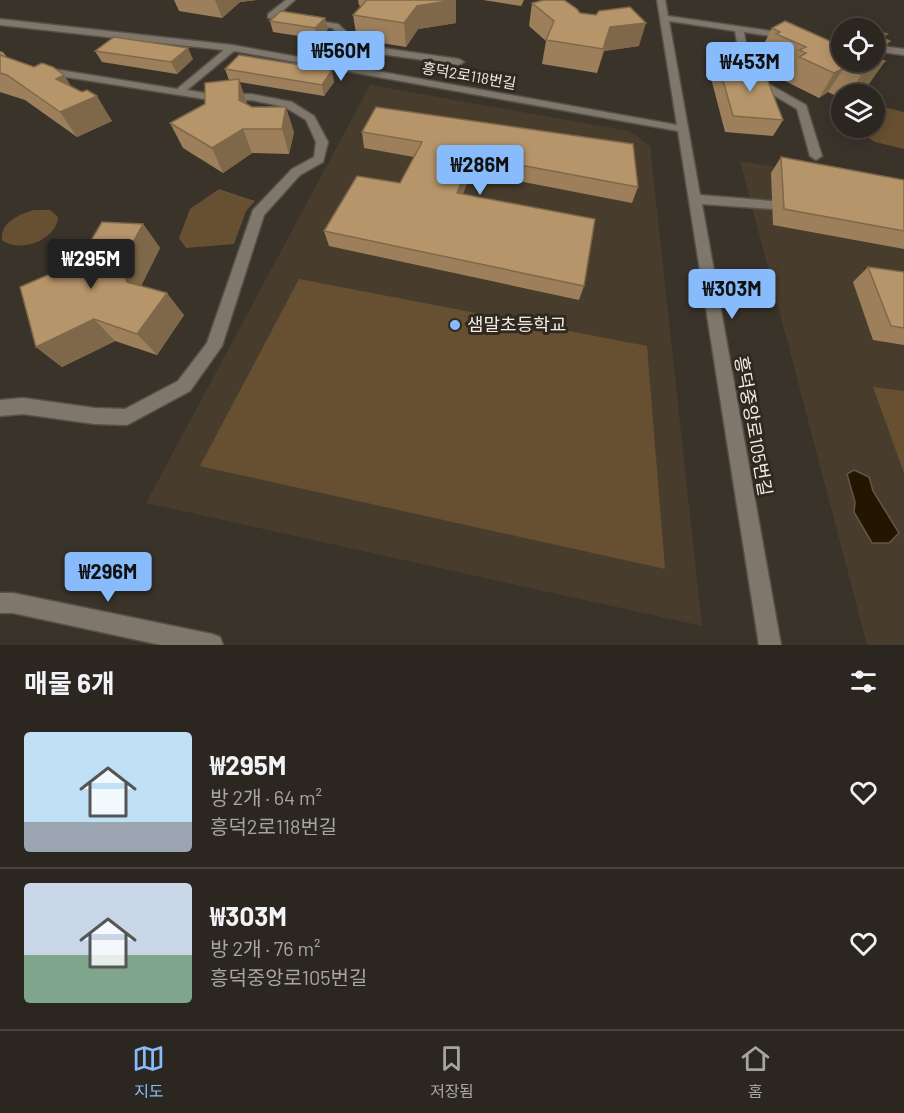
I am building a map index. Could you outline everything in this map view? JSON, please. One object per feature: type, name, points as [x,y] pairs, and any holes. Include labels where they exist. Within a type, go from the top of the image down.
[{"type":"street","points":[[291,0],[271,16],[335,26],[355,44],[374,50],[459,62]]},
{"type":"street","name":"흥덕중앙로105번길","points":[[661,0],[770,645]]},
{"type":"street","points":[[664,18],[796,37]]},
{"type":"street","name":"흥덕2로118번길","points":[[0,22],[232,48],[683,129]]},
{"type":"street","points":[[739,28],[746,75],[802,107],[816,156]]},
{"type":"street","points":[[180,91],[232,48]]},
{"type":"street","points":[[885,49],[904,52]]},
{"type":"street","points":[[0,408],[23,406],[95,416],[127,417],[184,386],[214,346],[258,213],[296,172],[319,159],[322,142],[310,118],[288,104],[251,97],[217,98],[28,68]]},
{"type":"street","points":[[695,199],[772,206]]},
{"type":"street","points":[[0,603],[13,603],[212,645]]},
{"type":"shaded area","name":"샘말초등학교","points":[[370,85],[630,131],[650,146],[702,626],[146,503]]},
{"type":"shaded area","points":[[885,107],[904,112],[904,149],[875,142],[869,138],[885,138]]},
{"type":"shaded area","points":[[740,161],[904,187],[904,645],[867,645]]},
{"type":"shaded area","points":[[219,189],[255,201],[246,211],[234,244],[186,248],[179,238],[190,209]]},
{"type":"shaded area","points":[[34,210],[50,210],[58,217],[51,232],[44,238],[27,245],[18,246],[2,240],[4,228],[12,220]]},
{"type":"shaded area","points":[[299,279],[647,346],[665,569],[200,466]]},
{"type":"shaded area","points":[[873,387],[904,391],[904,473]]},
{"type":"shaded area","points":[[854,470],[869,477],[873,491],[899,533],[889,543],[872,543],[854,512],[855,502],[847,474]]},
{"type":"building","points":[[367,0],[453,0],[417,6],[404,23],[353,15]]},
{"type":"building","points":[[544,0],[564,0],[580,13],[596,15],[599,11],[630,7],[646,23],[610,27],[603,49],[546,40],[554,21],[532,3]]},
{"type":"building","points":[[281,11],[325,18],[315,28],[270,21]]},
{"type":"building","points":[[785,21],[831,42],[831,72],[799,57],[806,53],[799,50],[806,47],[776,34],[780,32],[772,28]]},
{"type":"building","points":[[114,37],[188,48],[171,62],[95,51]]},
{"type":"building","points":[[0,55],[34,67],[42,63],[53,67],[64,75],[56,79],[82,92],[87,90],[97,96],[60,112],[7,75],[0,73]]},
{"type":"building","points":[[239,55],[332,70],[322,85],[225,69]]},
{"type":"building","points":[[719,66],[747,67],[764,71],[783,120],[733,116]]},
{"type":"building","points":[[239,79],[239,100],[252,107],[286,107],[282,129],[243,129],[212,148],[170,123],[205,104],[205,83]]},
{"type":"building","points":[[376,107],[633,144],[638,187],[472,156],[457,193],[595,219],[584,286],[324,231],[357,176],[400,183],[422,142],[362,132]]},
{"type":"building","points":[[781,157],[904,180],[904,231],[784,209]]},
{"type":"building","points":[[102,222],[143,224],[120,266],[127,282],[167,293],[137,334],[94,319],[36,347],[20,287],[78,262]]},
{"type":"building","points":[[868,267],[904,272],[904,328],[891,326]]},
{"type":"place","name":"샘말초등학교","points":[[455,325]]}]
